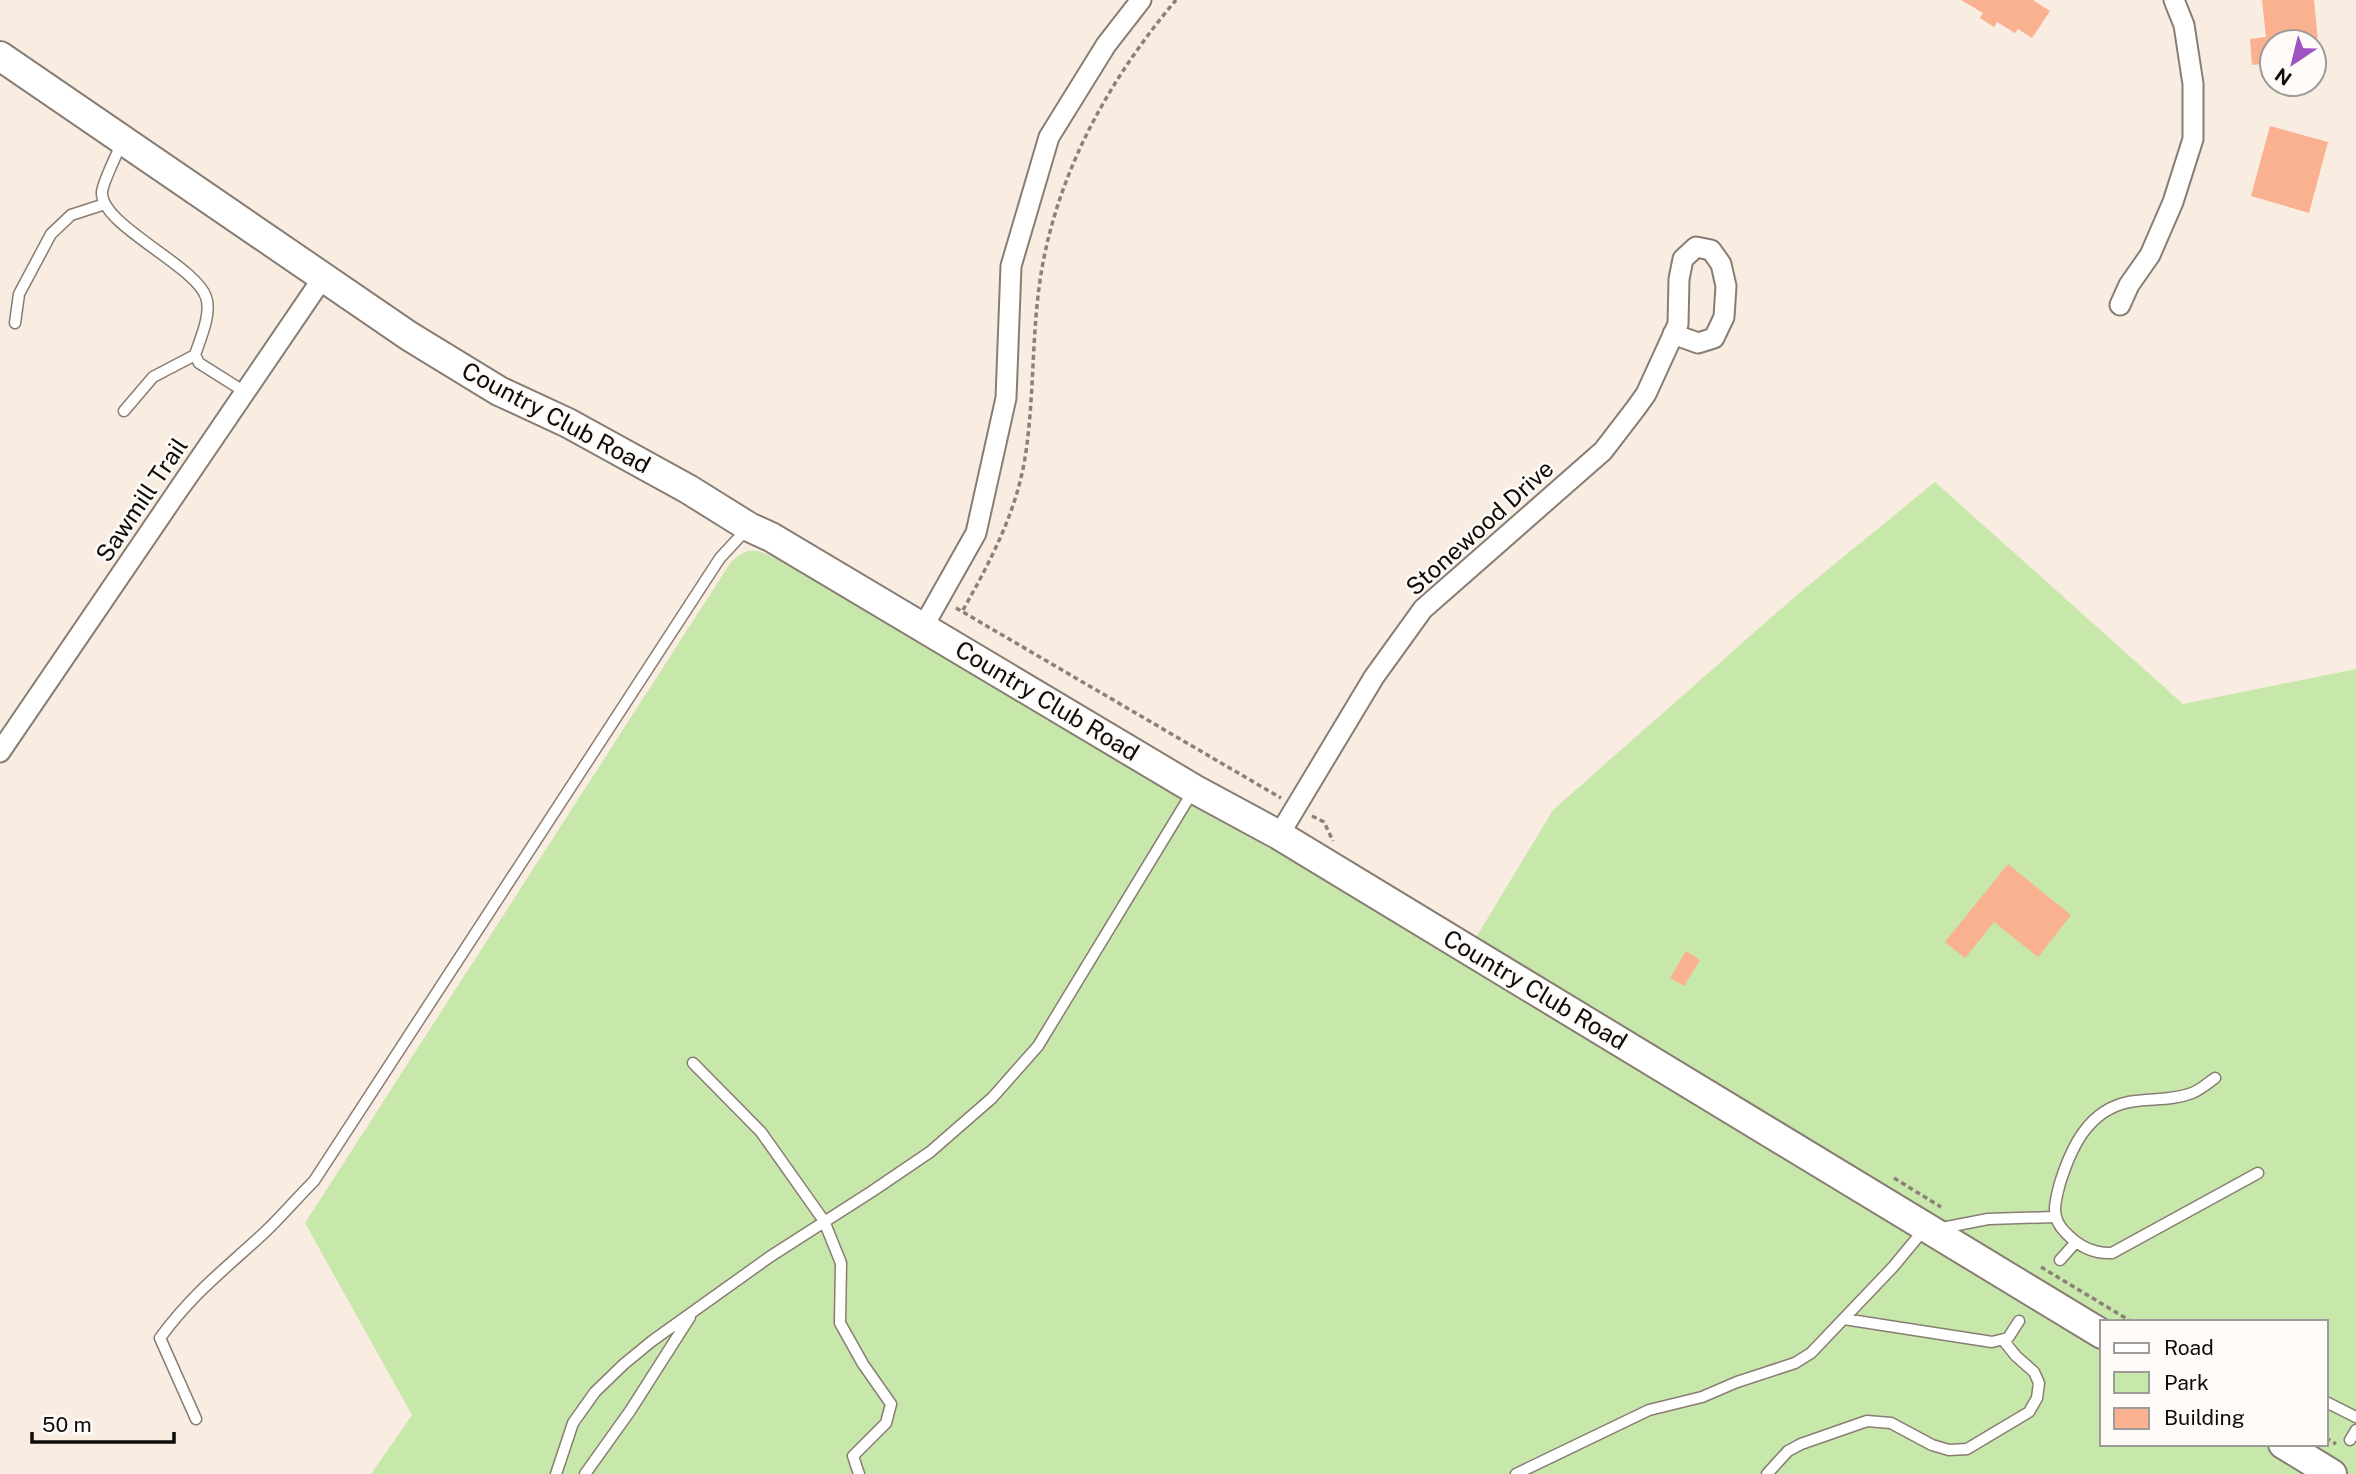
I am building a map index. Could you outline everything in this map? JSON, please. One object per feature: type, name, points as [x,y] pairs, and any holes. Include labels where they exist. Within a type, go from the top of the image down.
[{"type":"street","points":[[923,627],[976,533],[1006,398],[1011,266],[1049,137],[1106,45],[1141,0]]},
{"type":"street","points":[[2120,305],[2129,285],[2150,255],[2173,202],[2193,139],[2193,84],[2184,25],[2174,0]]},
{"type":"street","name":"Country Club Road","points":[[0,56],[409,336],[499,391],[568,424],[771,537],[1194,789],[1279,835],[2100,1333]]},
{"type":"street","name":"Stonewood Drive","points":[[1279,835],[1374,677],[1423,609],[1603,451],[1646,394],[1679,320],[1679,279],[1683,259],[1696,247],[1711,250],[1721,264],[1726,286],[1724,317],[1714,338],[1698,343],[1673,334]]},
{"type":"street","name":"Sawmill Trail","points":[[0,752],[324,276]]},
{"type":"street","points":[[2286,1446],[2332,1474]]},
{"type":"lane","points":[[123,140],[102,191],[105,204],[139,238],[193,279],[206,298],[207,316],[195,355],[199,363],[245,392]]},
{"type":"lane","points":[[15,323],[19,294],[51,234],[71,215],[105,204]]},
{"type":"lane","points":[[124,411],[153,377],[195,355]]},
{"type":"lane","points":[[196,1419],[160,1338],[181,1310],[212,1278],[265,1231],[314,1181],[720,558],[749,527]]},
{"type":"lane","points":[[556,1474],[573,1423],[595,1392],[624,1364],[693,1312],[824,1221],[930,1152],[992,1098],[1038,1046],[1194,789]]},
{"type":"lane","points":[[693,1063],[761,1132],[824,1221],[841,1263],[840,1323],[863,1364],[891,1404],[886,1423],[853,1456],[859,1474]]},
{"type":"lane","points":[[2215,1078],[2194,1093],[2166,1100],[2128,1102],[2106,1110],[2087,1127],[2072,1148],[2056,1198],[2054,1217],[2060,1227],[2076,1242],[2098,1254],[2112,1253],[2258,1173]]},
{"type":"lane","points":[[1516,1474],[1649,1410],[1702,1397],[1794,1363],[1811,1353],[1923,1232],[1988,1219],[2054,1217]]},
{"type":"lane","points":[[2060,1260],[2076,1242]]},
{"type":"lane","points":[[585,1474],[631,1411],[693,1312]]},
{"type":"lane","points":[[1843,1319],[1992,1342],[2008,1338],[2020,1321]]},
{"type":"lane","points":[[1766,1474],[1788,1451],[1801,1444],[1867,1421],[1891,1423],[1932,1445],[1950,1450],[1967,1449],[2029,1412],[2037,1398],[2039,1383],[2034,1372],[2016,1356],[2003,1339]]},
{"type":"lane","points":[[2328,1403],[2356,1417]]},
{"type":"lane","points":[[2350,1440],[2356,1430]]},
{"type":"path","points":[[963,611],[1005,532],[1024,460],[1042,268],[1062,192],[1086,137],[1121,71],[1176,0]]},
{"type":"path","points":[[956,608],[1324,822],[1333,842]]},
{"type":"path","points":[[1893,1177],[1969,1224]]},
{"type":"path","points":[[2039,1266],[2129,1320]]},
{"type":"green space","points":[[1935,482],[2183,704],[2356,669],[2356,1474],[371,1474],[412,1415],[305,1223],[731,562],[744,552],[755,550],[780,560],[1462,961],[1553,810],[1798,594]]},
{"type":"building","points":[[1961,0],[2033,0],[2050,11],[2032,38],[2018,29],[2015,33],[1997,22],[1994,27],[1980,18],[1983,13]]},
{"type":"building","points":[[2262,0],[2314,0],[2317,28],[2265,28]]},
{"type":"building","points":[[2258,38],[2258,64],[2252,65],[2250,39]]},
{"type":"building","points":[[2270,126],[2328,142],[2309,213],[2251,196]]},
{"type":"building","points":[[2008,864],[2071,915],[2038,957],[1994,922],[1965,958],[1945,942]]},
{"type":"building","points":[[1686,951],[1700,960],[1684,986],[1670,978]]}]
